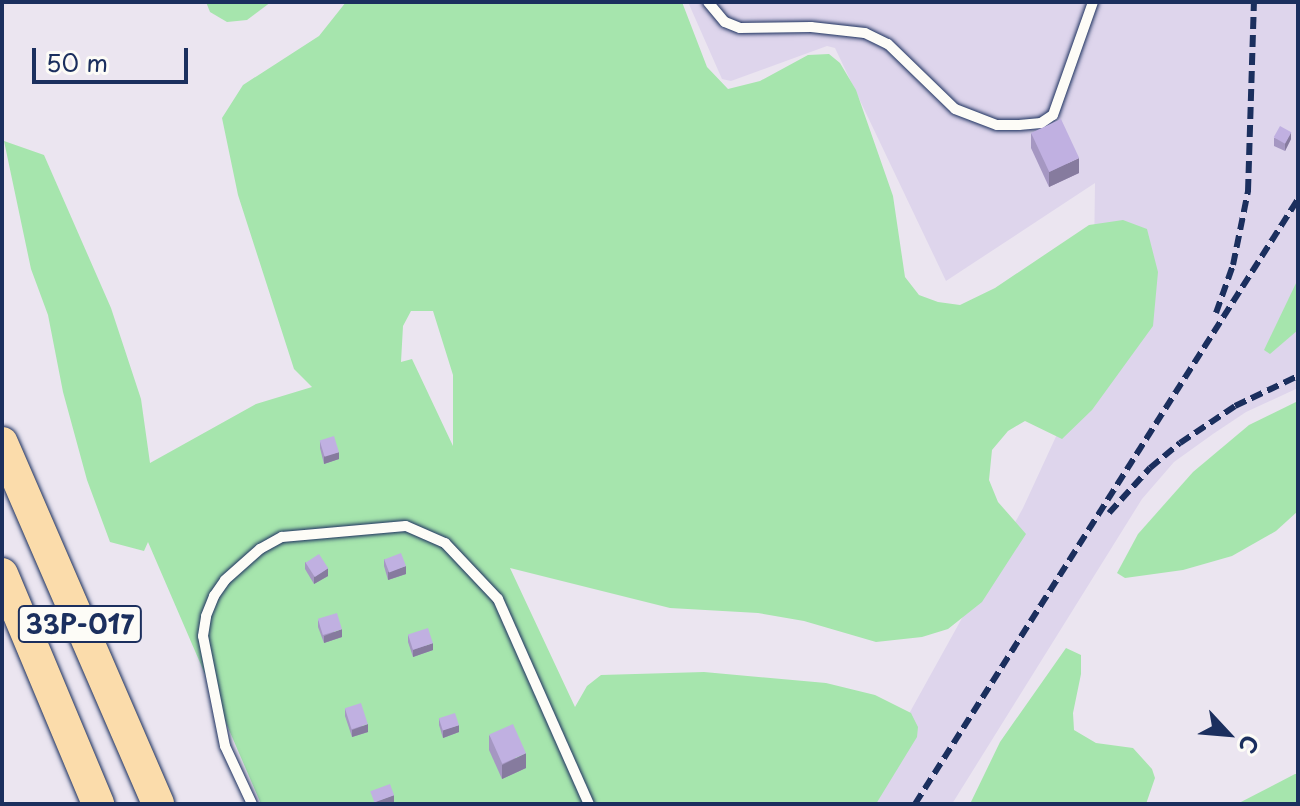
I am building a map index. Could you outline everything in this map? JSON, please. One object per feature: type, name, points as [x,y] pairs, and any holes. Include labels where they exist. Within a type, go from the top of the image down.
[{"type":"highway","name":"33Р-017","points":[[2,443],[158,804]]},
{"type":"highway","name":"33Р-017","points":[[2,574],[98,804]]},
{"type":"lane","points":[[708,2],[725,22],[740,28],[811,27],[865,33],[888,44],[955,109],[997,125],[1019,125],[1041,123],[1053,115],[1093,2]]},
{"type":"lane","points":[[252,804],[225,746],[203,636],[206,616],[214,596],[225,580],[260,549],[282,537],[395,526],[406,526],[445,543],[498,599],[589,804]]},
{"type":"shaded area","points":[[688,2],[1298,2],[1298,388],[1246,412],[1213,434],[1174,462],[1142,499],[952,804],[859,804],[1023,508],[1065,417],[1094,258],[1095,183],[946,281],[835,48],[827,46],[731,81],[722,79]]},
{"type":"green space","points":[[206,2],[271,2],[247,20],[227,22],[210,12]]},
{"type":"green space","points":[[346,2],[682,2],[707,67],[728,89],[760,81],[808,55],[829,54],[840,63],[856,90],[893,196],[905,277],[919,295],[938,302],[960,305],[995,288],[1089,225],[1123,220],[1147,229],[1158,272],[1153,326],[1092,410],[1062,439],[1025,421],[1008,431],[992,450],[989,480],[998,502],[1026,534],[982,602],[948,629],[922,637],[876,642],[804,621],[758,613],[670,608],[510,568],[575,707],[587,686],[601,675],[704,672],[826,683],[875,695],[911,713],[918,727],[917,737],[876,804],[261,804],[148,542],[144,551],[110,542],[87,480],[63,392],[48,315],[31,269],[4,141],[44,155],[111,308],[141,399],[150,463],[256,404],[312,387],[294,369],[238,195],[222,118],[243,85],[319,36]],"holes":[[[411,311],[433,311],[453,375],[453,446],[412,359],[401,362],[403,326]]]},
{"type":"green space","points":[[1298,279],[1298,330],[1270,354],[1264,350]]},
{"type":"green space","points":[[1298,401],[1298,511],[1276,531],[1232,556],[1183,570],[1125,578],[1117,573],[1138,534],[1193,472],[1249,425]]},
{"type":"green space","points":[[1066,648],[1081,655],[1081,674],[1073,713],[1074,730],[1096,743],[1133,748],[1152,769],[1155,778],[1146,804],[970,804],[1000,742]]},
{"type":"green space","points":[[1298,774],[1298,804],[1237,804]]},
{"type":"building","points":[[1061,119],[1079,158],[1049,172],[1031,133]]},
{"type":"building","points":[[1280,126],[1291,132],[1285,144],[1274,137]]},
{"type":"building","points":[[334,436],[339,452],[325,457],[320,440]]},
{"type":"building","points":[[401,553],[406,566],[389,573],[384,559]]},
{"type":"building","points":[[319,554],[328,568],[315,577],[306,563]]},
{"type":"building","points":[[337,613],[342,629],[323,635],[318,619]]},
{"type":"building","points":[[428,628],[433,643],[413,650],[408,634]]},
{"type":"building","points":[[361,703],[368,724],[352,729],[345,708]]},
{"type":"building","points":[[455,713],[459,725],[443,731],[439,718]]},
{"type":"building","points":[[513,724],[526,753],[502,764],[489,735]]},
{"type":"building","points":[[390,784],[394,795],[374,802],[370,791]]},
{"type":"railway","points":[[1216,313],[1233,265],[1248,191],[1254,2]]},
{"type":"railway","points":[[915,804],[1298,199]]},
{"type":"railway","points":[[1109,513],[1150,468],[1180,443],[1235,406],[1298,376]]}]
